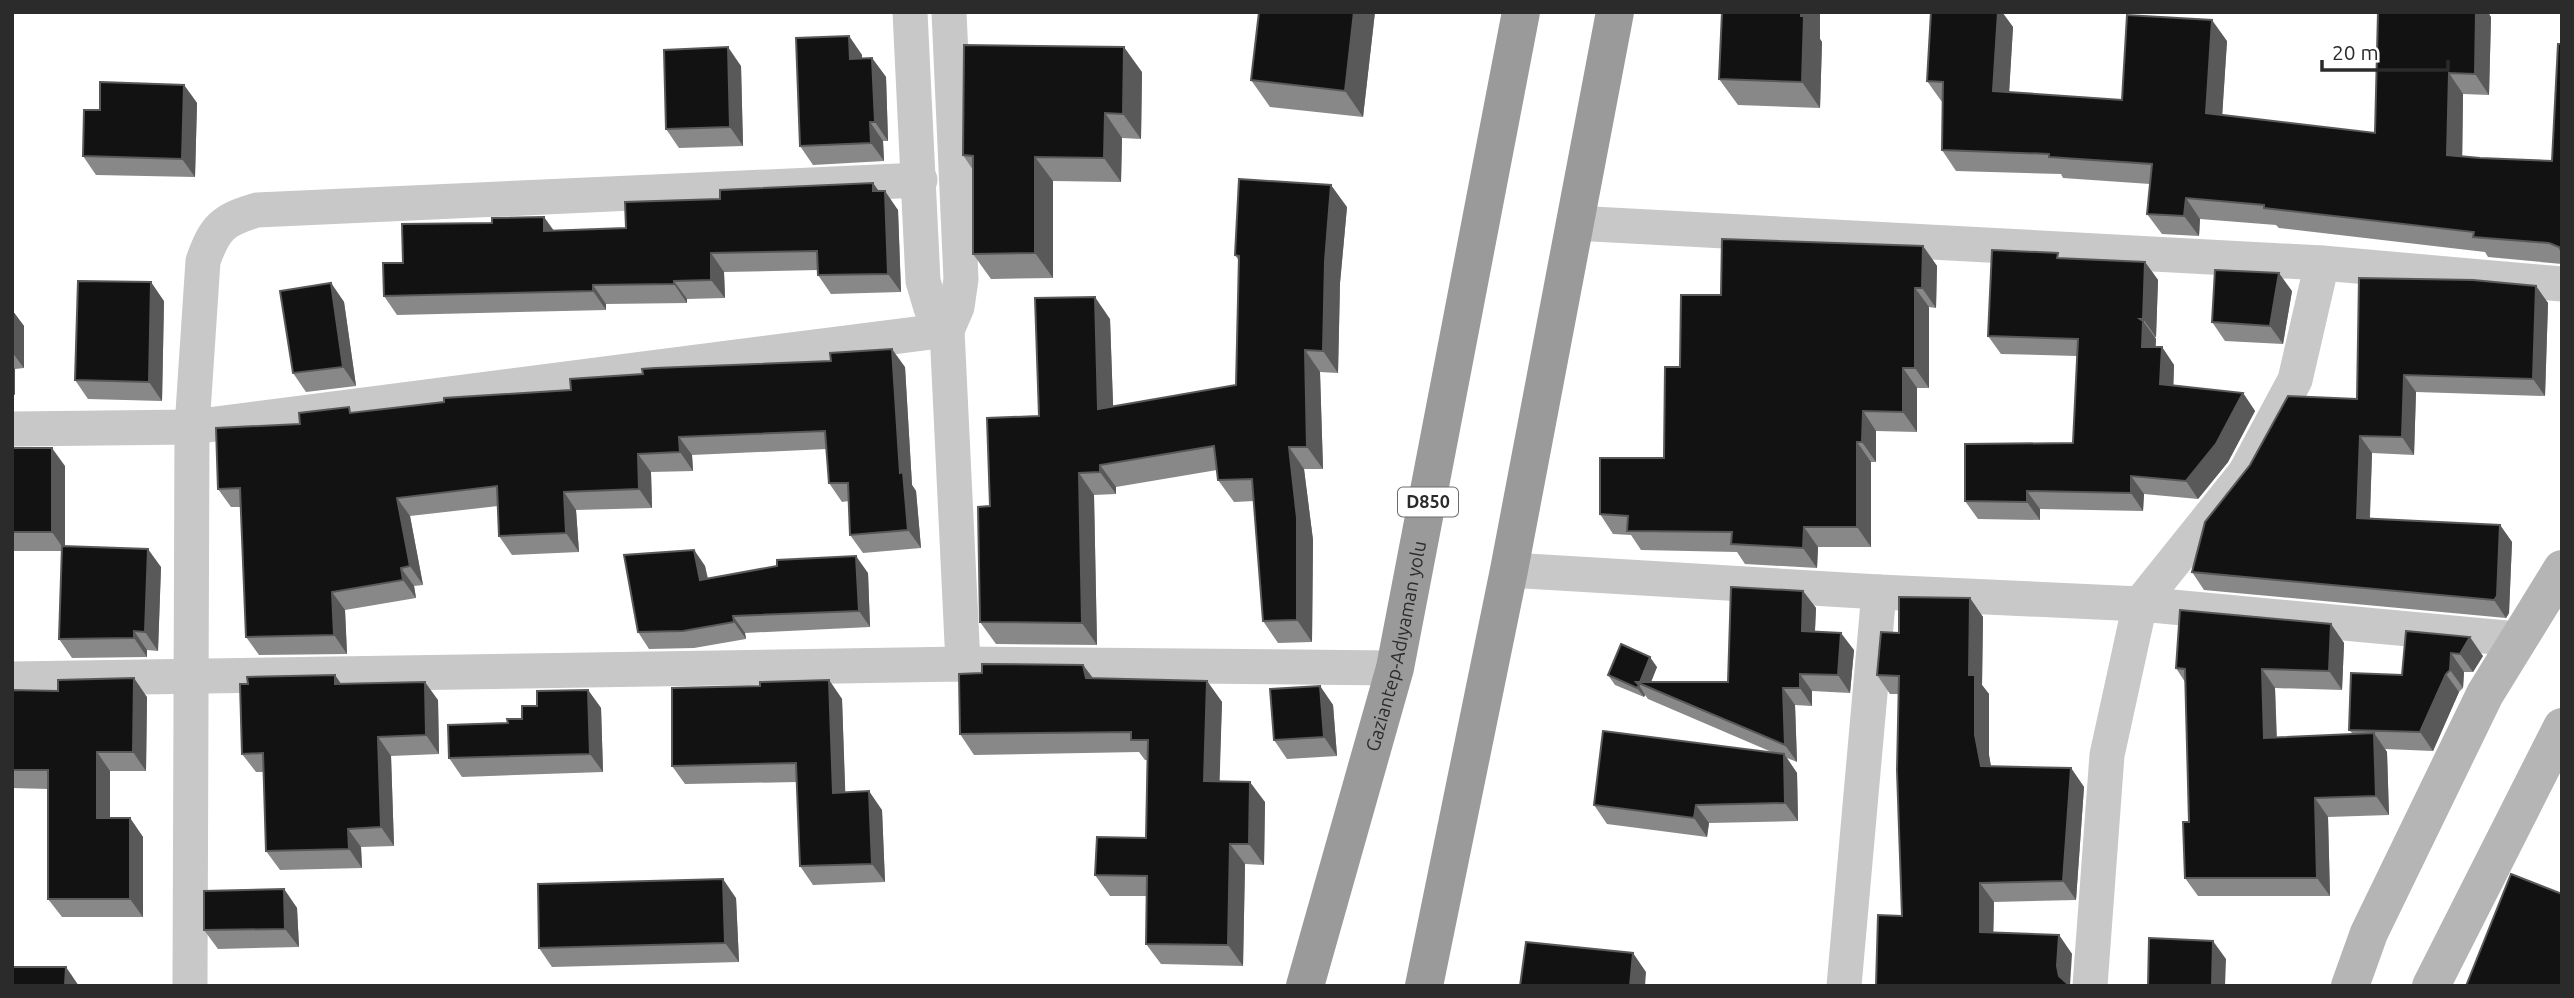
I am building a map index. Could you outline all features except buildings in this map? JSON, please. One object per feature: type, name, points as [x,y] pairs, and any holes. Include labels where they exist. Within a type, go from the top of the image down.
[{"type":"highway","name":"Gaziantep-Adıyaman yolu","points":[[1305,986],[1395,668],[1521,12]]},
{"type":"highway","points":[[1424,986],[1510,570],[1615,12]]},
{"type":"main road","points":[[2350,986],[2381,908],[2485,694],[2562,569]]},
{"type":"main road","points":[[2431,986],[2562,727]]},
{"type":"street","points":[[910,12],[924,288],[931,308],[947,330]]},
{"type":"street","points":[[948,12],[961,279],[957,307],[947,330],[963,664]]},
{"type":"street","points":[[190,986],[192,427],[203,261],[212,235],[230,218],[257,210],[920,180]]},
{"type":"street","points":[[1574,223],[2322,264],[2562,284]]},
{"type":"street","points":[[2090,986],[2106,755],[2140,604],[2245,473],[2295,380],[2322,264]]},
{"type":"street","points":[[12,429],[192,427],[947,330]]},
{"type":"street","points":[[1510,570],[2140,604],[2517,639]]},
{"type":"street","points":[[1844,986],[1879,592]]},
{"type":"street","points":[[12,679],[963,664],[1395,668]]}]
